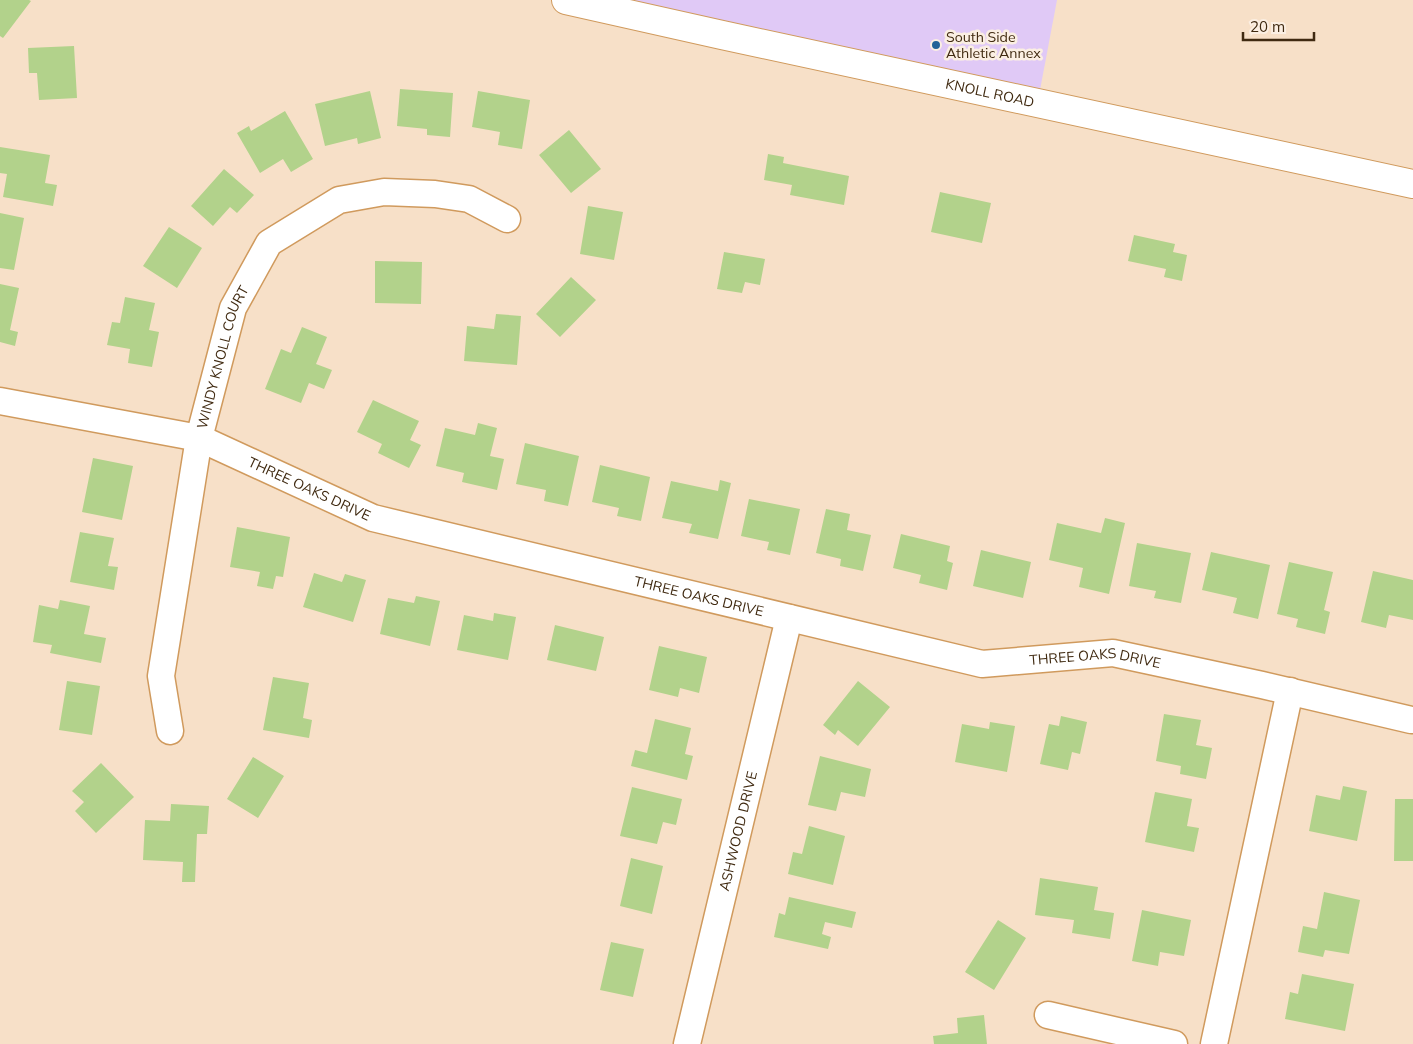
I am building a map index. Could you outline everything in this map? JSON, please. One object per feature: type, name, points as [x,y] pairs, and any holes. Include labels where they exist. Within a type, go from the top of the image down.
[{"type":"street","name":"KNOLL ROAD","points":[[566,0],[1413,184]]},
{"type":"street","name":"WINDY KNOLL COURT","points":[[170,731],[161,676],[199,438],[233,308],[269,243],[339,200],[384,192],[435,194],[469,199],[507,219]]},
{"type":"street","name":"THREE OAKS DRIVE","points":[[0,401],[199,438],[372,518],[982,664],[1113,653],[1290,691],[1411,720]]},
{"type":"street","name":"ASHWOOD DRIVE","points":[[687,1044],[789,618]]},
{"type":"street","points":[[1214,1044],[1290,691]]},
{"type":"street","points":[[1048,1015],[1174,1044]]},
{"type":"shaded area","name":"South Side Athletic Annex","points":[[606,0],[1057,0],[1040,90]]},
{"type":"building","points":[[0,0],[31,1],[3,38],[0,36]]},
{"type":"building","points":[[74,46],[77,98],[39,100],[37,73],[29,73],[28,48]]},
{"type":"building","points":[[400,89],[453,93],[450,137],[427,135],[427,129],[397,126]]},
{"type":"building","points":[[370,91],[381,138],[358,144],[357,138],[325,146],[315,104]]},
{"type":"building","points":[[478,91],[530,100],[522,149],[498,145],[500,132],[472,127]]},
{"type":"building","points":[[285,111],[313,159],[291,172],[283,159],[260,173],[237,133],[249,126],[251,131]]},
{"type":"building","points":[[569,130],[601,169],[571,193],[539,155]]},
{"type":"building","points":[[0,147],[50,155],[45,183],[57,185],[53,206],[3,197],[7,174],[0,173]]},
{"type":"building","points":[[768,154],[784,157],[783,163],[849,176],[844,205],[790,195],[792,185],[764,180]]},
{"type":"building","points":[[224,169],[254,195],[237,213],[230,207],[213,226],[191,206]]},
{"type":"building","points":[[940,192],[991,203],[982,243],[931,232]]},
{"type":"building","points":[[588,206],[623,212],[614,260],[580,254]]},
{"type":"building","points":[[0,213],[24,218],[14,270],[0,268]]},
{"type":"building","points":[[169,227],[202,248],[177,288],[143,266]]},
{"type":"building","points":[[1134,235],[1175,244],[1173,252],[1187,255],[1182,281],[1164,277],[1166,269],[1128,261]]},
{"type":"building","points":[[724,252],[765,259],[760,285],[745,282],[742,293],[717,289]]},
{"type":"building","points":[[375,261],[422,262],[421,304],[375,303]]},
{"type":"building","points":[[571,277],[596,300],[560,337],[536,314]]},
{"type":"building","points":[[0,284],[19,288],[10,330],[18,332],[15,346],[0,342]]},
{"type":"building","points":[[125,297],[155,303],[149,330],[159,332],[152,367],[128,363],[130,349],[107,345],[112,322],[120,323]]},
{"type":"building","points":[[496,314],[521,316],[517,365],[464,361],[467,326],[494,329]]},
{"type":"building","points":[[302,327],[327,337],[316,364],[332,370],[324,389],[309,383],[301,403],[265,389],[281,349],[291,353]]},
{"type":"building","points":[[373,400],[419,421],[410,440],[421,445],[409,468],[378,453],[382,444],[357,432]]},
{"type":"building","points":[[478,423],[497,428],[490,456],[504,459],[497,490],[462,482],[464,473],[436,466],[445,428],[475,435]]},
{"type":"building","points":[[525,443],[579,456],[568,506],[544,501],[546,490],[516,484]]},
{"type":"building","points":[[93,458],[133,466],[122,520],[82,512]]},
{"type":"building","points":[[600,465],[650,477],[641,521],[617,516],[619,508],[592,502]]},
{"type":"building","points":[[720,480],[731,483],[718,539],[689,533],[692,524],[662,518],[671,481],[718,491]]},
{"type":"building","points":[[749,499],[800,509],[790,555],[767,550],[769,542],[741,536]]},
{"type":"building","points":[[826,509],[850,514],[847,530],[871,535],[863,571],[840,566],[841,559],[816,553]]},
{"type":"building","points":[[1105,518],[1125,523],[1109,594],[1079,587],[1083,568],[1049,560],[1057,523],[1101,533]]},
{"type":"building","points":[[237,527],[290,537],[283,577],[276,576],[273,589],[257,586],[260,572],[230,567]]},
{"type":"building","points":[[80,532],[114,538],[108,566],[118,567],[114,590],[70,582]]},
{"type":"building","points":[[901,534],[950,546],[947,561],[953,563],[947,590],[919,583],[921,575],[893,568]]},
{"type":"building","points":[[1137,543],[1191,553],[1181,603],[1154,598],[1156,591],[1129,586]]},
{"type":"building","points":[[981,550],[1031,562],[1023,598],[973,586]]},
{"type":"building","points":[[1211,552],[1270,565],[1258,619],[1233,613],[1237,598],[1202,590]]},
{"type":"building","points":[[1289,562],[1333,572],[1324,610],[1330,612],[1325,634],[1296,627],[1298,619],[1277,614]]},
{"type":"building","points":[[1373,571],[1413,580],[1413,620],[1389,615],[1386,628],[1361,622]]},
{"type":"building","points":[[314,573],[342,582],[345,574],[366,580],[353,622],[303,607]]},
{"type":"building","points":[[416,596],[440,601],[430,646],[380,634],[388,598],[414,603]]},
{"type":"building","points":[[60,600],[90,606],[84,634],[106,638],[101,663],[50,653],[52,645],[33,642],[39,605],[58,609]]},
{"type":"building","points":[[494,613],[516,617],[508,660],[457,650],[464,615],[493,621]]},
{"type":"building","points":[[555,625],[604,637],[596,671],[547,660]]},
{"type":"building","points":[[659,646],[707,657],[699,693],[680,688],[678,697],[649,690]]},
{"type":"building","points":[[273,677],[309,683],[303,718],[312,720],[309,738],[263,730]]},
{"type":"building","points":[[67,681],[100,686],[92,735],[59,730]]},
{"type":"building","points":[[858,681],[890,707],[858,746],[838,730],[835,735],[823,725]]},
{"type":"building","points":[[1164,714],[1201,720],[1196,745],[1212,748],[1206,779],[1180,774],[1181,766],[1156,761]]},
{"type":"building","points":[[1061,716],[1087,722],[1080,754],[1072,752],[1068,770],[1040,764],[1049,724],[1059,726]]},
{"type":"building","points":[[655,719],[691,728],[685,754],[693,756],[687,780],[631,766],[635,750],[647,753]]},
{"type":"building","points":[[990,722],[1015,726],[1007,772],[955,762],[962,724],[989,729]]},
{"type":"building","points":[[820,756],[871,769],[865,797],[841,792],[836,811],[808,805]]},
{"type":"building","points":[[253,757],[284,776],[258,818],[227,799]]},
{"type":"building","points":[[101,763],[134,797],[96,833],[75,811],[84,802],[72,791]]},
{"type":"building","points":[[1343,786],[1367,791],[1357,841],[1309,831],[1316,795],[1340,800]]},
{"type":"building","points":[[632,787],[682,799],[676,825],[663,822],[657,844],[620,836]]},
{"type":"building","points":[[1155,792],[1192,799],[1187,826],[1199,828],[1194,852],[1145,842]]},
{"type":"building","points":[[1395,799],[1413,799],[1413,861],[1394,861]]},
{"type":"building","points":[[171,804],[209,806],[207,834],[197,834],[195,882],[182,882],[183,862],[143,860],[145,820],[170,821]]},
{"type":"building","points":[[809,826],[845,836],[833,885],[788,874],[793,852],[802,854]]},
{"type":"building","points":[[631,858],[663,866],[652,914],[620,906]]},
{"type":"building","points":[[1040,878],[1098,887],[1094,910],[1114,913],[1110,939],[1072,933],[1074,920],[1035,915]]},
{"type":"building","points":[[1324,892],[1360,900],[1349,954],[1325,950],[1323,957],[1298,952],[1303,926],[1317,929]]},
{"type":"building","points":[[789,897],[856,912],[852,928],[825,922],[822,934],[831,937],[828,949],[774,937],[779,913],[785,915]]},
{"type":"building","points":[[1142,910],[1191,920],[1184,956],[1160,952],[1158,966],[1132,961]]},
{"type":"building","points":[[998,920],[1026,938],[994,990],[965,972]]},
{"type":"building","points":[[611,942],[644,949],[633,997],[600,990]]},
{"type":"building","points":[[1302,974],[1354,984],[1345,1031],[1285,1019],[1290,992],[1298,994]]},
{"type":"building","points":[[984,1015],[987,1044],[934,1044],[933,1036],[958,1033],[957,1018]]},
{"type":"place","name":"South Side Athletic Annex","points":[[936,45]]}]
